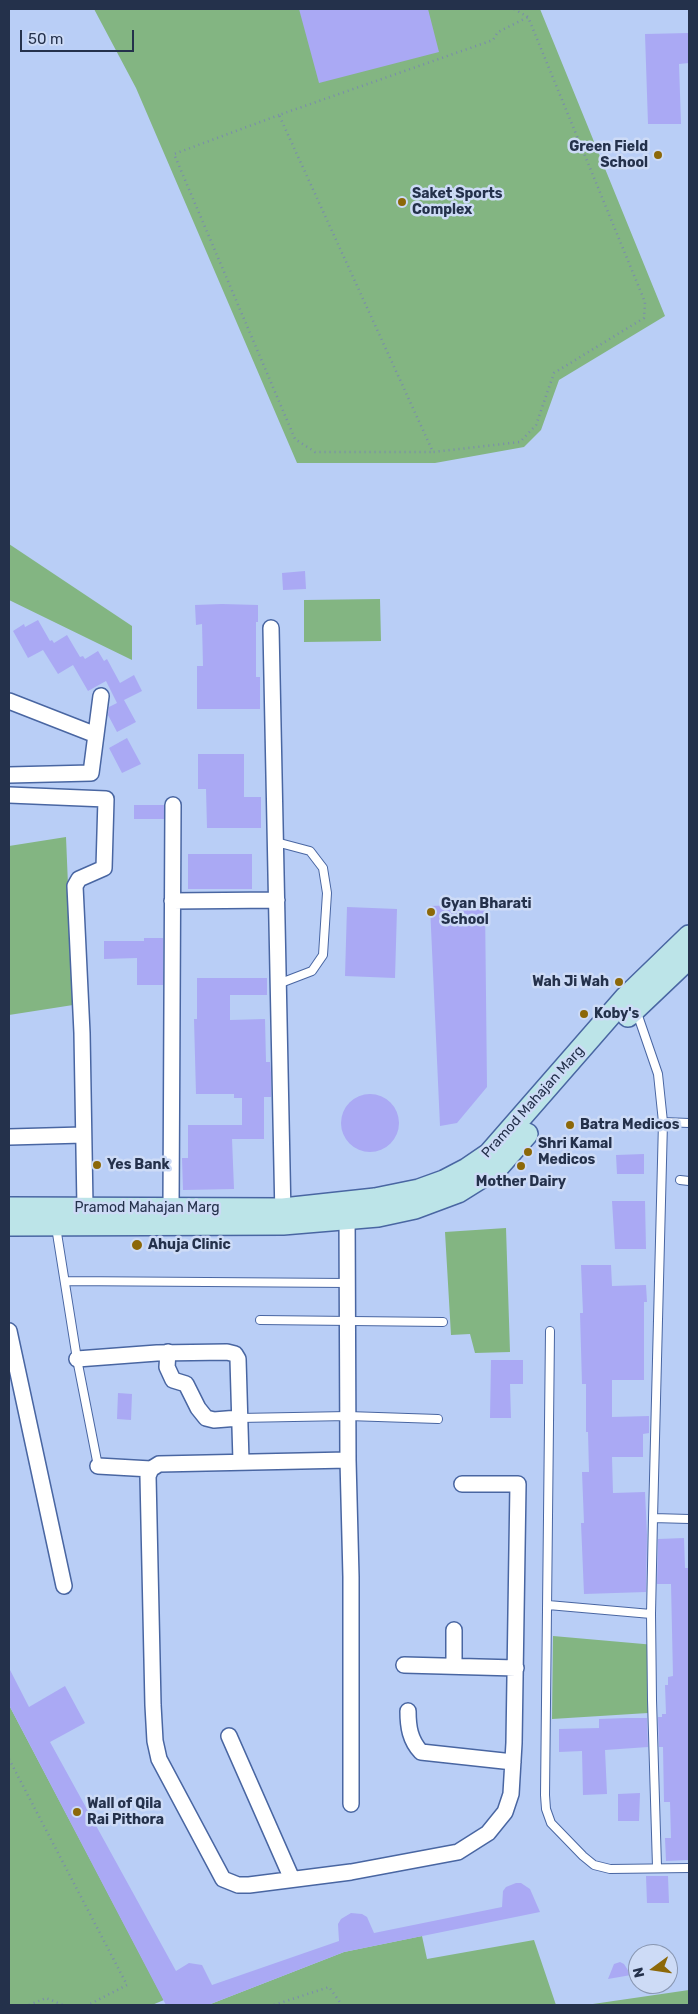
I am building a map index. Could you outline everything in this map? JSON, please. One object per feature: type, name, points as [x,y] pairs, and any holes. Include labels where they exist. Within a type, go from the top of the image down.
[{"type":"street","points":[[271,628],[283,1216]]},
{"type":"street","points":[[9,775],[91,773],[100,696]]},
{"type":"street","points":[[9,701],[96,735]]},
{"type":"street","points":[[9,795],[106,799],[104,868],[78,879],[75,886],[82,1033],[85,1208]]},
{"type":"street","points":[[171,1208],[173,806]]},
{"type":"street","points":[[172,901],[277,900]]},
{"type":"street","name":"Pramod Mahajan Marg","points":[[9,1225],[56,1225],[283,1216],[437,1201],[479,1181],[498,1167],[631,1003],[689,936]]},
{"type":"street","name":"Pramod Mahajan Marg","points":[[631,1003],[689,958]]},
{"type":"street","points":[[9,1137],[83,1135]]},
{"type":"street","name":"Pramod Mahajan Marg","points":[[9,1208],[171,1208],[283,1216]]},
{"type":"street","points":[[347,1209],[348,1460],[351,1577],[351,1804]]},
{"type":"street","points":[[9,1331],[64,1586]]},
{"type":"street","points":[[168,1352],[167,1366],[173,1380],[186,1384],[198,1408],[206,1418],[240,1418]]},
{"type":"street","points":[[78,1359],[168,1352],[227,1352],[235,1354],[238,1359],[241,1462]]},
{"type":"street","points":[[98,1466],[151,1468],[159,1464],[348,1460]]},
{"type":"street","points":[[151,1468],[148,1476],[155,1741],[160,1759],[224,1879],[238,1885],[351,1872],[458,1852],[488,1833],[505,1812],[511,1794],[513,1762],[518,1484],[462,1484]]},
{"type":"street","points":[[454,1630],[454,1666]]},
{"type":"street","points":[[404,1665],[516,1668]]},
{"type":"street","points":[[408,1711],[408,1730],[415,1746],[421,1752],[513,1762]]},
{"type":"street","points":[[229,1736],[292,1879]]},
{"type":"lane","points":[[276,842],[310,851],[323,868],[327,893],[323,955],[312,971],[278,984]]},
{"type":"lane","points":[[631,1003],[658,1074],[663,1122],[651,1614],[657,1867]]},
{"type":"lane","points":[[663,1122],[689,1123]]},
{"type":"lane","points":[[680,1180],[689,1181]]},
{"type":"lane","points":[[56,1225],[98,1466]]},
{"type":"lane","points":[[65,1281],[348,1283]]},
{"type":"lane","points":[[260,1320],[443,1322]]},
{"type":"lane","points":[[550,1331],[546,1809],[551,1823],[594,1865],[610,1869],[689,1868]]},
{"type":"lane","points":[[240,1418],[348,1416],[438,1419]]},
{"type":"lane","points":[[653,1518],[689,1519]]},
{"type":"lane","points":[[548,1605],[651,1614]]},
{"type":"path","points":[[514,9],[528,17],[645,302],[644,318],[554,373],[536,425],[520,442],[433,452],[315,452],[295,439],[174,154],[279,114],[493,40],[498,32],[528,17]]},
{"type":"path","points":[[279,114],[433,452]]},
{"type":"path","points":[[9,1759],[127,1985],[88,2005]]},
{"type":"path","points":[[274,2005],[329,1987],[342,2005]]},
{"type":"path","points":[[29,2005],[46,1998],[63,2005]]},
{"type":"green space","name":"Saket Sports Complex","points":[[94,9],[540,9],[665,316],[559,380],[541,430],[524,447],[435,463],[297,463],[136,88]]},
{"type":"green space","points":[[9,544],[132,626],[132,660],[9,600]]},
{"type":"green space","points":[[380,599],[381,641],[304,642],[304,600]]},
{"type":"green space","points":[[66,837],[73,1005],[9,1015],[9,846]]},
{"type":"green space","points":[[506,1228],[510,1352],[475,1353],[470,1334],[451,1335],[445,1232]]},
{"type":"green space","points":[[553,1636],[655,1645],[648,1713],[552,1719]]},
{"type":"green space","points":[[9,1705],[164,2000],[152,2005],[9,2005]]},
{"type":"green space","points":[[422,1936],[427,1959],[534,1940],[556,2005],[208,2005],[344,1952]]},
{"type":"green space","points":[[689,1990],[689,2005],[586,2005],[662,1994],[678,1994],[678,1992]]},
{"type":"building","points":[[299,9],[428,9],[439,52],[319,83]]},
{"type":"building","points":[[689,33],[689,63],[679,64],[681,124],[648,124],[645,34]]},
{"type":"building","points":[[305,571],[306,589],[283,590],[282,573]]},
{"type":"building","points":[[195,605],[258,605],[258,622],[256,622],[256,677],[260,677],[260,709],[197,709],[197,666],[203,666],[202,624],[196,625]]},
{"type":"building","points":[[38,620],[50,641],[52,640],[54,643],[67,635],[80,657],[83,656],[85,659],[98,651],[104,661],[107,659],[120,683],[134,675],[142,691],[124,700],[136,722],[117,732],[108,715],[109,707],[117,703],[106,681],[88,691],[73,665],[58,674],[43,650],[28,658],[13,631],[24,624],[25,627]]},
{"type":"building","points":[[127,738],[141,764],[122,773],[109,748]]},
{"type":"building","points":[[198,754],[244,754],[244,797],[261,797],[261,828],[207,828],[206,789],[198,789]]},
{"type":"building","points":[[134,805],[164,805],[164,819],[134,819]]},
{"type":"building","points":[[188,854],[252,854],[252,889],[188,889]]},
{"type":"building","points":[[485,904],[487,1087],[457,1123],[440,1126],[430,906]]},
{"type":"building","points":[[347,907],[397,909],[395,978],[345,976]]},
{"type":"building","points":[[144,938],[163,938],[163,985],[137,985],[137,958],[104,959],[104,941],[144,941]]},
{"type":"building","points":[[197,978],[267,978],[267,995],[230,995],[230,1020],[265,1019],[266,1062],[270,1062],[271,1073],[271,1097],[264,1097],[264,1139],[232,1139],[234,1189],[183,1190],[182,1158],[188,1158],[188,1125],[242,1125],[242,1098],[234,1098],[234,1094],[196,1094],[194,1019],[197,1019]]},
{"type":"building","points":[[364,1094],[376,1094],[391,1102],[399,1117],[399,1129],[391,1144],[376,1152],[364,1152],[349,1144],[341,1129],[341,1117],[349,1102]]},
{"type":"building","points":[[644,1154],[644,1174],[617,1174],[616,1155]]},
{"type":"building","points":[[612,1201],[645,1201],[646,1249],[615,1249]]},
{"type":"building","points":[[581,1265],[611,1265],[612,1286],[646,1285],[647,1302],[644,1302],[644,1380],[612,1380],[612,1417],[649,1416],[649,1433],[643,1434],[643,1457],[612,1457],[613,1493],[645,1492],[647,1535],[646,1592],[584,1594],[581,1523],[584,1523],[582,1472],[589,1472],[588,1432],[586,1432],[586,1384],[582,1384],[580,1313],[583,1313]]},
{"type":"building","points":[[491,1360],[523,1360],[523,1384],[510,1384],[511,1418],[490,1418]]},
{"type":"building","points":[[118,1393],[132,1394],[131,1420],[117,1419]]},
{"type":"building","points":[[684,1538],[685,1568],[689,1568],[689,1860],[666,1861],[665,1838],[671,1838],[670,1802],[664,1802],[663,1747],[659,1747],[658,1717],[666,1714],[665,1685],[668,1685],[668,1677],[673,1676],[671,1584],[657,1584],[658,1539]]},
{"type":"building","name":"Wall of Qila Rai Pithora","points":[[9,1668],[29,1707],[65,1686],[85,1723],[50,1742],[176,1971],[189,1963],[202,1965],[212,1985],[339,1941],[338,1924],[341,1919],[351,1913],[362,1914],[367,1917],[374,1933],[502,1907],[503,1891],[506,1887],[516,1883],[521,1883],[530,1889],[540,1912],[344,1952],[208,2005],[166,2005],[9,1705]]},
{"type":"building","points":[[647,1718],[648,1747],[605,1750],[607,1794],[583,1795],[582,1751],[559,1752],[559,1729],[599,1728],[599,1719]]},
{"type":"building","points":[[640,1793],[639,1821],[618,1821],[618,1794]]},
{"type":"building","points":[[646,1876],[668,1876],[669,1903],[647,1903]]},
{"type":"building","points":[[620,1962],[624,1964],[628,1970],[628,1976],[608,1979],[614,1964]]},
{"type":"place","name":"Green Field School","points":[[658,155]]},
{"type":"place","name":"Saket Sports Complex","points":[[402,202]]},
{"type":"place","name":"Gyan Bharati School","points":[[431,912]]},
{"type":"place","name":"Wah Ji Wah","points":[[619,982]]},
{"type":"place","name":"Koby's","points":[[584,1014]]},
{"type":"place","name":"Batra Medicos","points":[[570,1125]]},
{"type":"place","name":"Shri Kamal Medicos","points":[[528,1152]]},
{"type":"place","name":"Yes Bank","points":[[97,1165]]},
{"type":"place","name":"Mother Dairy","points":[[521,1166]]},
{"type":"place","name":"Ahuja Clinic","points":[[137,1245]]},
{"type":"place","name":"Wall of Qila Rai Pithora","points":[[77,1812]]}]
